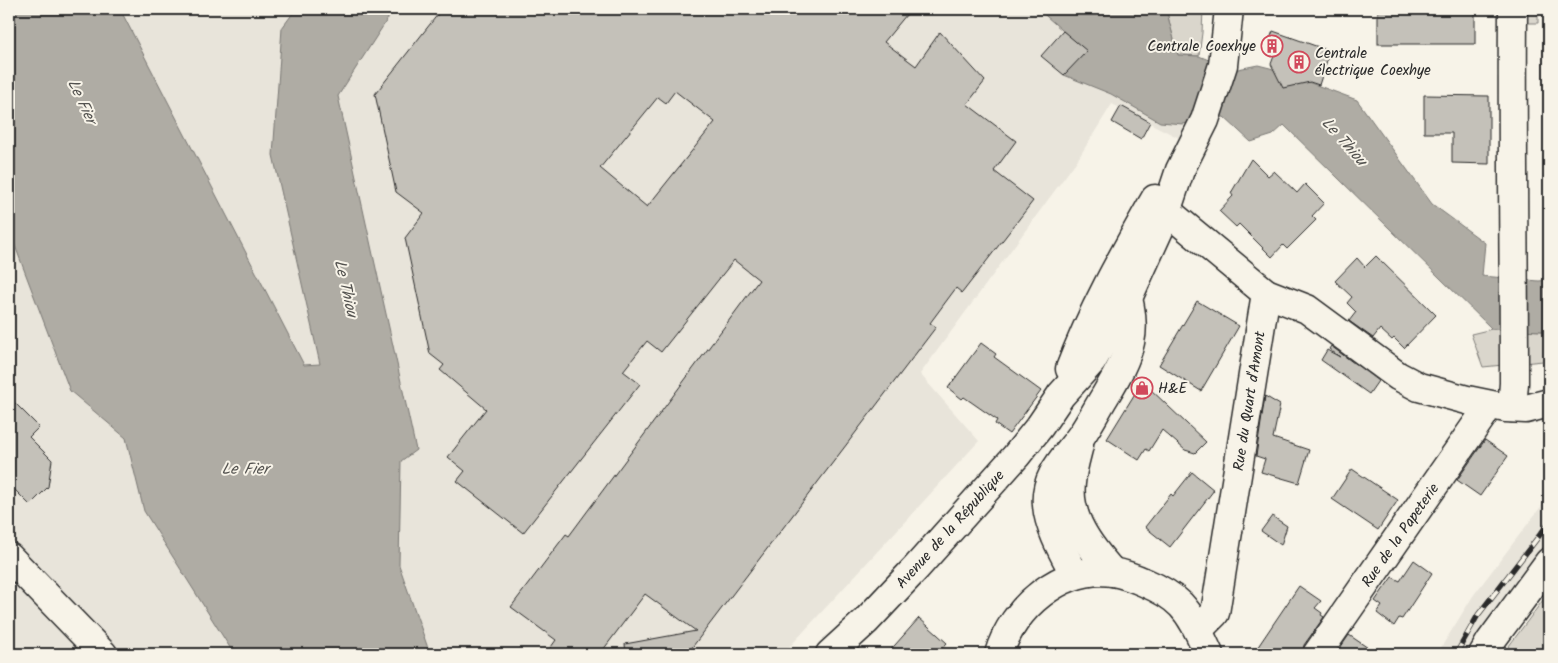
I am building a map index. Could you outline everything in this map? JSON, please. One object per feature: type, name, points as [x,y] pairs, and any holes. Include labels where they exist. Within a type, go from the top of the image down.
[{"type":"street","name":"Avenue de la République","points":[[830,654],[866,621],[916,568],[1016,456],[1040,426],[1061,395],[1092,361],[1128,298],[1167,211],[1180,170],[1197,139],[1213,101],[1223,65],[1229,9]]},
{"type":"street","points":[[1513,9],[1513,395],[1526,409],[1549,403]]},
{"type":"street","name":"Avenue de la République","points":[[1061,395],[1077,351],[1117,268],[1154,200],[1180,170]]},
{"type":"street","points":[[1167,211],[1266,294],[1307,308],[1398,376],[1427,390],[1475,401],[1513,395]]},
{"type":"street","points":[[1075,575],[1063,553],[1053,527],[1046,504],[1047,492],[1057,465],[1081,436],[1121,370],[1126,358],[1133,333],[1128,298],[1117,268]]},
{"type":"street","name":"Rue du Quart d'Amont","points":[[1204,642],[1215,613],[1266,294]]},
{"type":"street","name":"Rue de la Papeterie","points":[[1317,654],[1483,415]]},
{"type":"street","points":[[1081,436],[1070,484],[1072,508],[1091,548],[1112,572]]},
{"type":"street","points":[[9,557],[103,654]]},
{"type":"street","points":[[1483,654],[1549,562]]},
{"type":"street","points":[[999,654],[1008,630],[1033,600],[1050,587],[1075,575],[1093,572],[1112,572],[1135,578],[1167,594],[1181,605],[1204,642]]},
{"type":"shaded area","points":[[9,9],[1203,9],[1199,56],[1183,123],[1183,140],[1112,104],[1078,159],[920,374],[979,441],[783,654],[9,654]]},
{"type":"shaded area","points":[[1166,9],[1203,9],[1199,56],[1178,55]]},
{"type":"shaded area","points":[[1522,9],[1538,9],[1538,23],[1519,23]]},
{"type":"shaded area","points":[[1492,329],[1543,331],[1549,329],[1549,366],[1543,361],[1483,367],[1471,334]]},
{"type":"shaded area","points":[[1549,496],[1549,548],[1474,654],[1437,654],[1473,596]]},
{"type":"shaded area","points":[[1549,592],[1549,654],[1503,654]]},
{"type":"water","name":"Le Fier","points":[[9,9],[120,9],[304,365],[320,364],[273,155],[282,28],[296,9],[394,9],[338,96],[416,450],[401,461],[399,565],[430,654],[234,654],[144,511],[126,438],[70,391],[9,230]]},
{"type":"water","name":"Le Thiou","points":[[1038,9],[1166,9],[1178,55],[1199,56],[1233,70],[1258,65],[1270,68],[1357,100],[1432,204],[1485,243],[1482,276],[1539,281],[1549,280],[1549,329],[1543,331],[1492,329],[1284,125],[1273,135],[1251,142],[1224,117],[1183,124],[1160,122],[1111,94],[1064,75],[1086,51]]},
{"type":"building","points":[[442,9],[911,9],[884,42],[916,66],[940,32],[985,81],[967,104],[1016,141],[994,171],[1033,201],[962,293],[956,288],[930,323],[936,327],[687,654],[626,654],[625,644],[696,631],[645,594],[600,654],[546,654],[556,640],[511,607],[566,534],[569,536],[759,280],[734,260],[661,352],[647,341],[623,371],[640,384],[523,533],[457,481],[465,471],[448,457],[486,409],[440,370],[444,365],[430,354],[405,238],[424,213],[396,192],[375,94]],"holes":[[[675,91],[715,122],[647,207],[600,168],[658,97],[666,103]]]},
{"type":"building","points":[[1378,9],[1475,9],[1475,44],[1378,44]]},
{"type":"building","points":[[1063,31],[1087,51],[1064,75],[1041,56]]},
{"type":"building","name":"Centrale électrique Coexhye","points":[[1273,31],[1330,51],[1319,85],[1310,82],[1283,88],[1271,64],[1274,56],[1265,52]]},
{"type":"building","points":[[1424,95],[1489,96],[1489,164],[1452,163],[1452,133],[1424,133]]},
{"type":"building","points":[[1121,106],[1150,122],[1141,139],[1112,122]]},
{"type":"building","points":[[1251,159],[1268,176],[1274,171],[1297,193],[1305,184],[1324,203],[1312,216],[1316,220],[1287,249],[1283,245],[1272,257],[1239,224],[1236,227],[1219,211],[1233,196],[1231,193]]},
{"type":"building","points":[[1376,256],[1436,315],[1404,348],[1394,338],[1392,340],[1380,329],[1373,338],[1349,321],[1356,312],[1347,303],[1352,297],[1335,281],[1357,258],[1365,267]]},
{"type":"building","points":[[1197,301],[1239,326],[1201,391],[1159,365]]},
{"type":"building","points":[[981,343],[996,354],[994,357],[1041,391],[1009,434],[995,424],[997,420],[964,397],[962,399],[948,388]]},
{"type":"building","points":[[1331,346],[1378,381],[1369,394],[1321,360],[1327,350],[1340,357],[1329,349]]},
{"type":"building","points":[[1139,387],[1148,387],[1206,442],[1195,453],[1185,450],[1162,430],[1149,451],[1146,449],[1139,460],[1107,439]]},
{"type":"building","points":[[1265,396],[1280,405],[1273,438],[1309,450],[1299,483],[1261,472],[1265,459],[1256,456]]},
{"type":"building","points":[[9,397],[39,427],[29,437],[52,460],[48,487],[30,505],[9,484]]},
{"type":"building","points":[[1485,440],[1508,456],[1480,496],[1457,480]]},
{"type":"building","points":[[1352,469],[1398,500],[1378,530],[1332,499]]},
{"type":"building","points":[[1192,472],[1214,490],[1170,547],[1145,527],[1171,494],[1173,496]]},
{"type":"building","points":[[1272,516],[1287,526],[1281,545],[1261,531]]},
{"type":"building","points":[[1414,560],[1432,573],[1402,619],[1399,618],[1394,626],[1377,613],[1382,606],[1375,601],[1392,577],[1400,581]]},
{"type":"building","points":[[1299,586],[1321,601],[1315,608],[1324,617],[1304,645],[1302,654],[1253,654]]},
{"type":"building","points":[[919,618],[947,643],[937,654],[887,654]]},
{"type":"building","points":[[1349,635],[1377,654],[1336,654]]},
{"type":"railway","points":[[1456,654],[1478,615],[1549,523]]},
{"type":"place","name":"Centrale Coexhye","points":[[1272,46]]},
{"type":"place","name":"Centrale électrique Coexhye","points":[[1299,62]]},
{"type":"place","name":"H&E","points":[[1142,388]]}]
